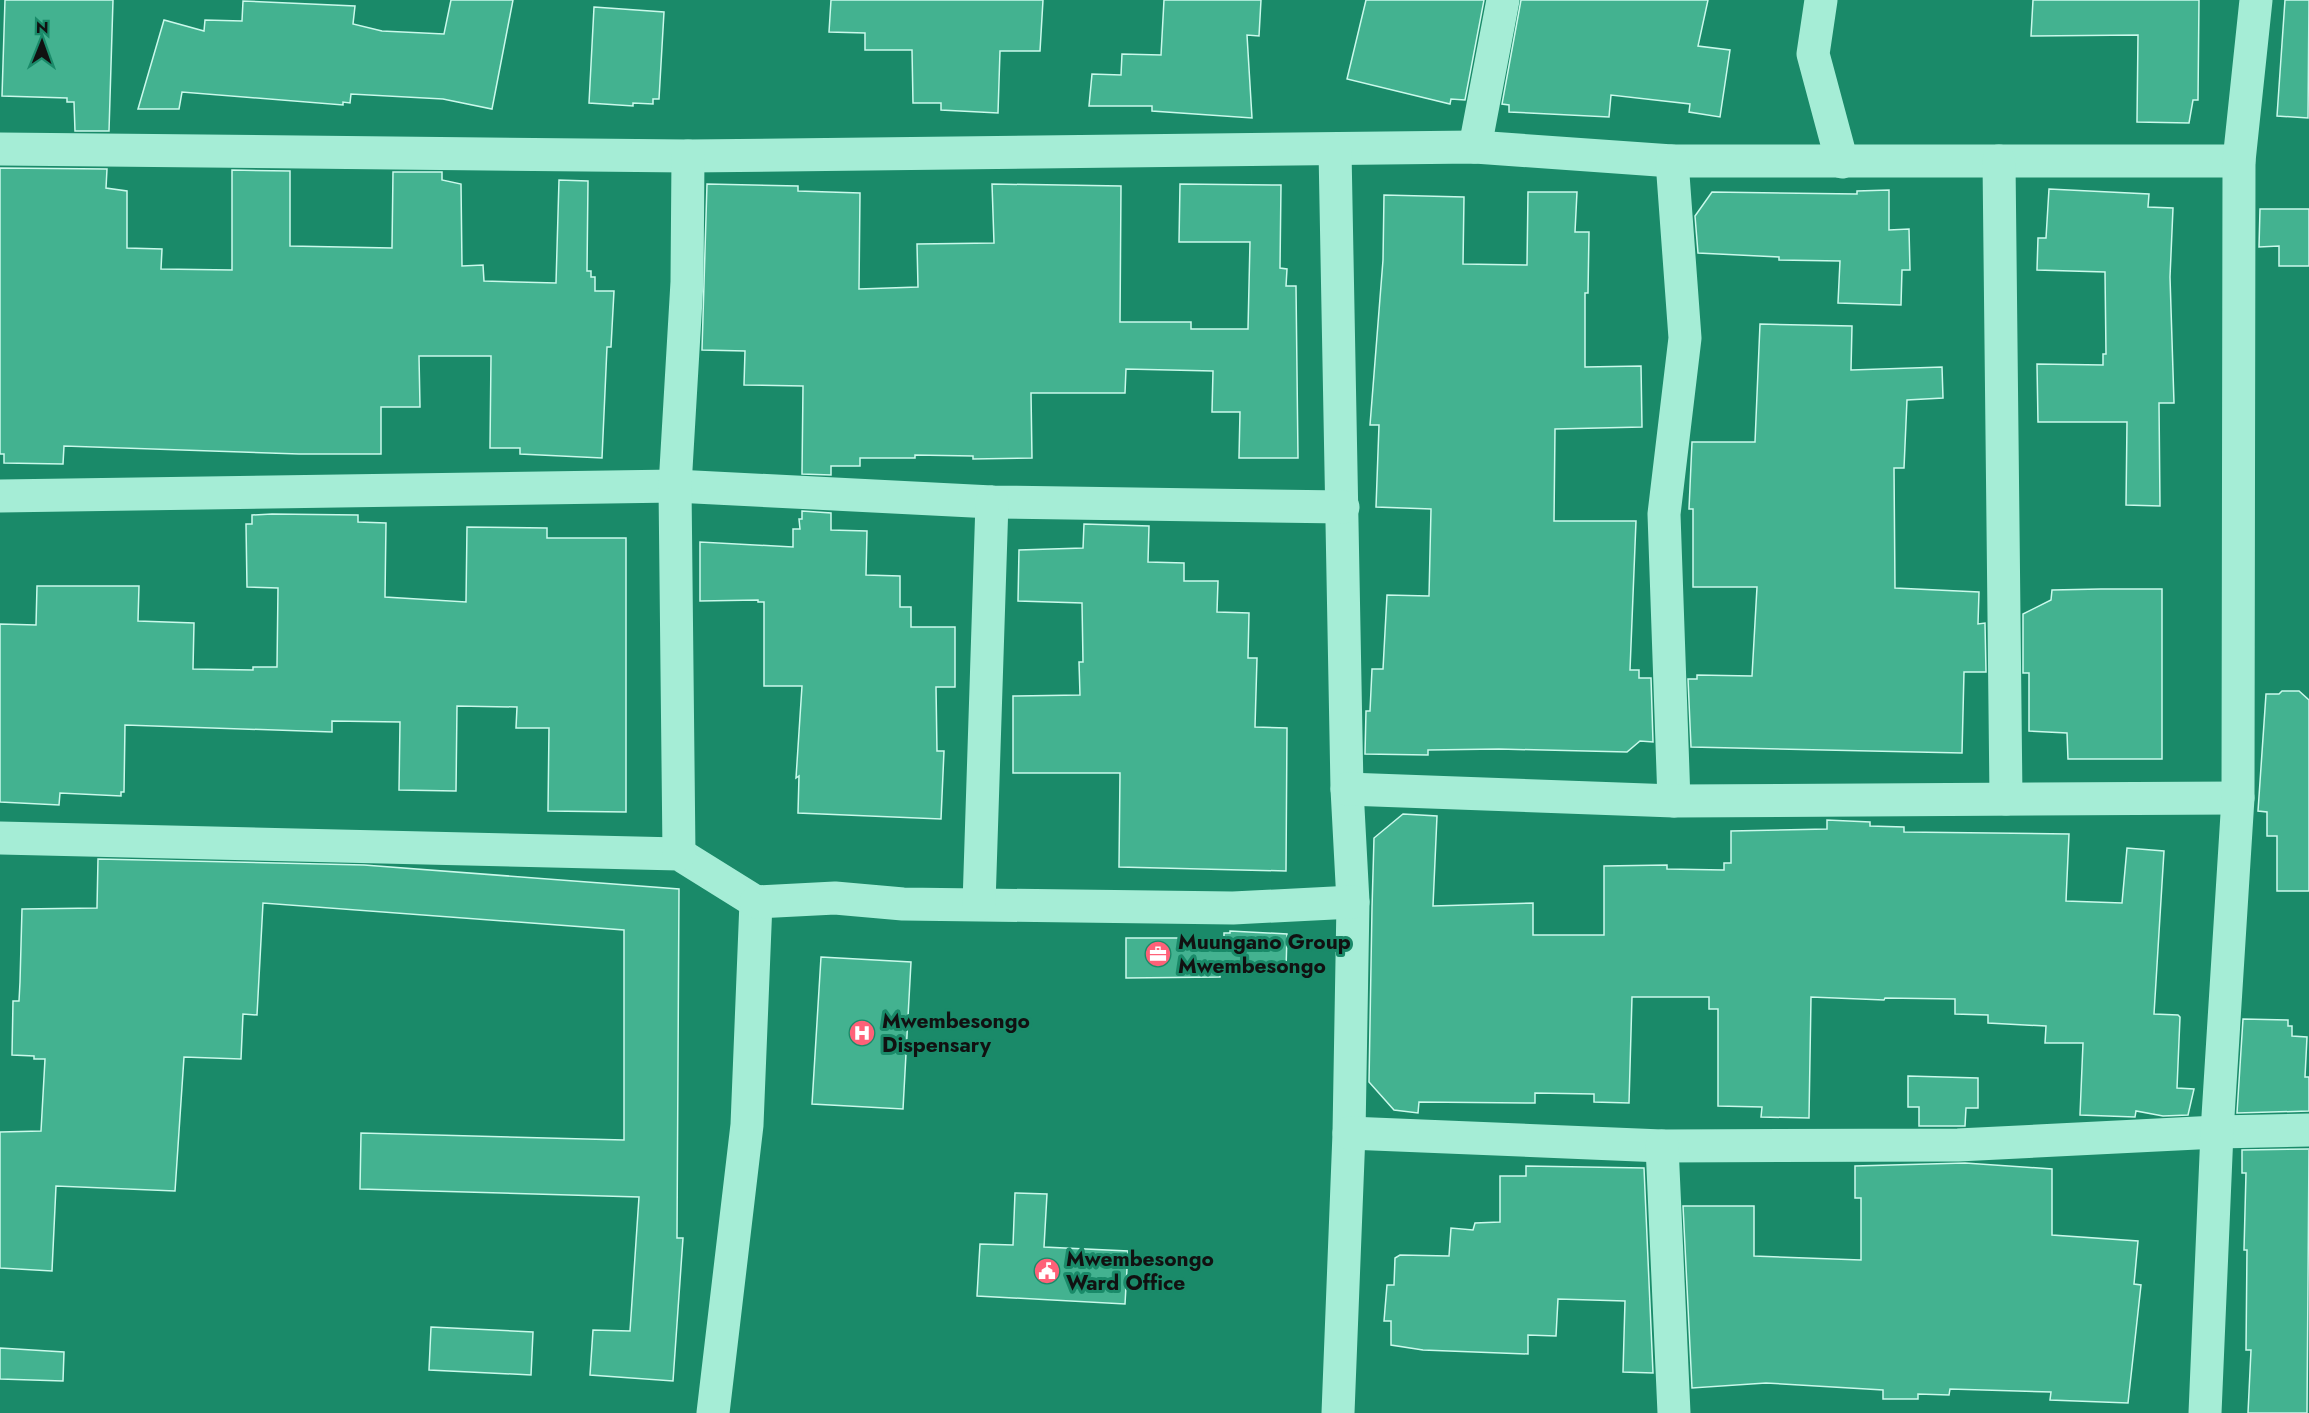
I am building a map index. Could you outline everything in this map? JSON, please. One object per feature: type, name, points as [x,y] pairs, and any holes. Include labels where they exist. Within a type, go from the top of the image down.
[{"type":"street","points":[[1475,147],[1503,0]]},
{"type":"street","points":[[1821,0],[1813,54],[1842,162]]},
{"type":"street","points":[[2205,1413],[2217,1132],[2238,798],[2239,160],[2256,0]]},
{"type":"street","points":[[0,149],[688,156],[1475,147],[1672,161],[2239,160]]},
{"type":"street","points":[[1335,150],[1347,789],[1353,902],[1349,1133],[1338,1413]]},
{"type":"street","points":[[678,854],[675,486],[687,282],[688,156]]},
{"type":"street","points":[[1672,161],[1685,338],[1664,514],[1674,801]]},
{"type":"street","points":[[1999,161],[2006,800]]},
{"type":"street","points":[[0,496],[675,486],[992,502],[1343,507]]},
{"type":"street","points":[[979,904],[992,502]]},
{"type":"street","points":[[1347,789],[1674,801],[2238,798]]},
{"type":"street","points":[[0,838],[678,854],[756,902],[835,898],[903,904],[1233,908],[1353,902]]},
{"type":"street","points":[[713,1413],[747,1125],[756,902]]},
{"type":"street","points":[[1349,1133],[1662,1146],[1958,1145],[2217,1132],[2309,1130]]},
{"type":"street","points":[[1662,1146],[1674,1413]]},
{"type":"building","points":[[5,0],[113,0],[109,131],[75,131],[74,102],[67,102],[67,98],[2,96]]},
{"type":"building","points":[[451,0],[513,0],[492,109],[443,99],[351,94],[350,103],[343,102],[343,105],[182,92],[179,109],[138,109],[164,20],[204,31],[205,20],[242,21],[243,1],[355,6],[353,24],[382,31],[444,34]]},
{"type":"building","points":[[831,0],[1043,0],[1040,51],[1000,51],[998,113],[941,110],[941,103],[913,103],[912,50],[865,50],[865,33],[829,32]]},
{"type":"building","points":[[1164,0],[1261,0],[1259,36],[1247,35],[1252,118],[1152,111],[1152,106],[1089,106],[1092,74],[1121,75],[1122,54],[1161,55]]},
{"type":"building","points":[[1366,0],[1484,0],[1465,100],[1451,99],[1450,104],[1347,79]]},
{"type":"building","points":[[1521,0],[1708,0],[1698,46],[1730,50],[1720,117],[1689,112],[1690,104],[1611,95],[1609,117],[1509,112],[1509,105],[1502,104]]},
{"type":"building","points":[[2033,0],[2199,0],[2198,100],[2193,100],[2189,123],[2137,122],[2138,35],[2031,36]]},
{"type":"building","points":[[2285,0],[2309,0],[2308,118],[2277,116]]},
{"type":"building","points":[[594,7],[664,12],[659,99],[653,99],[653,104],[633,103],[633,106],[589,103]]},
{"type":"building","points":[[0,168],[107,169],[106,188],[127,191],[127,248],[162,249],[161,269],[232,270],[232,170],[290,171],[290,246],[392,248],[393,172],[442,172],[442,180],[461,184],[462,266],[483,265],[484,281],[556,283],[559,180],[588,181],[587,271],[591,271],[591,277],[595,277],[595,291],[614,291],[611,347],[607,347],[602,458],[520,454],[520,448],[490,448],[491,356],[419,356],[420,407],[381,407],[381,454],[299,454],[64,446],[63,464],[4,463],[4,454],[0,454]]},
{"type":"building","points":[[707,184],[798,186],[798,191],[860,193],[859,289],[918,287],[917,244],[994,243],[992,184],[1121,186],[1120,322],[1191,322],[1191,329],[1248,329],[1250,242],[1179,242],[1180,184],[1281,185],[1280,268],[1287,269],[1286,286],[1296,286],[1298,458],[1239,458],[1240,412],[1212,412],[1213,371],[1126,369],[1125,393],[1031,393],[1032,458],[973,459],[973,456],[915,455],[915,458],[860,458],[860,466],[831,466],[831,475],[802,474],[803,386],[744,385],[745,351],[702,350]]},
{"type":"building","points":[[2049,189],[2149,194],[2148,207],[2173,208],[2170,277],[2174,403],[2159,403],[2160,506],[2126,505],[2127,422],[2038,422],[2037,364],[2103,365],[2103,354],[2106,354],[2105,272],[2037,270],[2038,238],[2046,238]]},
{"type":"building","points":[[1889,190],[1889,230],[1909,229],[1910,270],[1902,270],[1901,305],[1838,303],[1840,261],[1779,260],[1779,257],[1698,253],[1695,216],[1712,192],[1857,194],[1857,191]]},
{"type":"building","points":[[1528,192],[1577,192],[1575,232],[1589,232],[1588,293],[1585,293],[1585,367],[1641,366],[1642,427],[1555,429],[1554,521],[1636,521],[1630,670],[1639,670],[1639,678],[1651,678],[1653,742],[1640,741],[1627,752],[1499,749],[1428,750],[1428,755],[1365,754],[1366,711],[1370,711],[1372,669],[1383,669],[1387,595],[1429,596],[1431,509],[1376,507],[1379,425],[1370,425],[1383,260],[1384,195],[1464,197],[1463,264],[1527,265]]},
{"type":"building","points":[[2260,209],[2309,209],[2309,266],[2279,266],[2279,246],[2259,247]]},
{"type":"building","points":[[1760,324],[1852,326],[1851,370],[1942,367],[1943,398],[1907,400],[1904,468],[1894,468],[1895,588],[1979,592],[1978,624],[1985,623],[1986,672],[1964,672],[1962,753],[1691,747],[1688,679],[1697,679],[1697,675],[1752,676],[1757,587],[1693,587],[1693,509],[1689,509],[1692,442],[1755,442]]},
{"type":"building","points":[[802,511],[831,513],[831,530],[867,531],[866,575],[900,576],[900,607],[911,607],[911,627],[955,627],[955,687],[936,687],[937,751],[944,751],[941,819],[798,813],[799,776],[796,778],[802,686],[764,686],[764,602],[758,602],[758,600],[700,601],[700,542],[793,547],[793,529],[800,529],[799,519],[802,519]]},
{"type":"building","points":[[252,515],[358,515],[358,522],[386,523],[385,597],[466,602],[467,527],[547,528],[547,538],[626,538],[626,812],[548,811],[549,728],[516,728],[517,707],[457,706],[456,791],[399,790],[400,722],[332,721],[332,732],[125,725],[124,792],[121,792],[121,796],[60,793],[59,805],[0,802],[0,624],[36,625],[37,586],[139,586],[138,621],[194,623],[193,669],[253,670],[253,667],[277,667],[278,588],[247,587],[246,524],[252,524]]},
{"type":"building","points":[[1084,524],[1149,526],[1148,562],[1184,563],[1184,581],[1218,581],[1217,612],[1249,613],[1248,658],[1257,658],[1255,727],[1287,728],[1286,871],[1119,867],[1120,773],[1013,773],[1013,696],[1080,695],[1079,662],[1083,662],[1082,603],[1018,601],[1019,550],[1083,548]]},
{"type":"building","points":[[2162,589],[2162,759],[2068,759],[2067,733],[2029,731],[2029,673],[2023,673],[2023,614],[2051,600],[2052,590]]},
{"type":"building","points":[[2282,691],[2299,691],[2309,700],[2309,891],[2277,891],[2277,836],[2267,836],[2267,812],[2258,811],[2266,694],[2279,694]]},
{"type":"building","points":[[1403,814],[1437,816],[1433,906],[1533,903],[1533,935],[1604,935],[1604,866],[1667,865],[1667,869],[1724,870],[1724,863],[1731,863],[1731,831],[1827,829],[1827,820],[1870,822],[1870,826],[1904,827],[1904,832],[2069,834],[2066,901],[2122,903],[2127,848],[2164,851],[2154,1014],[2180,1017],[2177,1088],[2194,1089],[2188,1115],[2163,1116],[2136,1111],[2135,1117],[2080,1115],[2083,1043],[2045,1043],[2046,1026],[1988,1023],[1988,1015],[1955,1014],[1955,999],[1885,998],[1884,1000],[1811,997],[1809,1118],[1761,1117],[1762,1107],[1718,1106],[1718,1009],[1709,1009],[1709,997],[1632,997],[1629,1103],[1594,1102],[1594,1094],[1535,1093],[1535,1103],[1419,1102],[1418,1113],[1394,1110],[1369,1082],[1374,838]]},
{"type":"building","points":[[98,859],[364,865],[679,889],[677,1238],[683,1238],[673,1381],[590,1375],[593,1330],[630,1331],[639,1197],[360,1189],[361,1133],[624,1140],[624,930],[263,903],[257,1015],[243,1014],[241,1059],[184,1057],[175,1191],[56,1186],[52,1271],[0,1268],[0,1132],[41,1131],[45,1059],[12,1055],[13,1001],[19,1001],[22,909],[97,908]]},
{"type":"building","points":[[1230,931],[1287,934],[1286,970],[1220,969],[1220,977],[1126,978],[1126,938],[1224,938],[1224,933],[1230,933]]},
{"type":"building","name":"Mwembesongo Dispensary","points":[[821,957],[911,962],[903,1109],[812,1104]]},
{"type":"building","points":[[2243,1019],[2288,1020],[2288,1026],[2292,1026],[2292,1036],[2307,1037],[2305,1077],[2309,1077],[2309,1111],[2237,1113]]},
{"type":"building","points":[[1908,1076],[1978,1078],[1978,1108],[1966,1108],[1965,1126],[1919,1126],[1919,1107],[1908,1107]]},
{"type":"building","points":[[2309,1149],[2307,1413],[2248,1413],[2251,1350],[2246,1350],[2247,1250],[2244,1250],[2246,1173],[2242,1173],[2242,1150]]},
{"type":"building","points":[[1965,1163],[2052,1169],[2052,1235],[2138,1241],[2134,1284],[2141,1285],[2128,1403],[2050,1400],[2051,1392],[1950,1389],[1949,1395],[1918,1394],[1918,1399],[1883,1399],[1883,1390],[1766,1383],[1692,1388],[1683,1206],[1754,1206],[1754,1256],[1861,1260],[1861,1198],[1855,1198],[1855,1166]]},
{"type":"building","points":[[1526,1166],[1644,1168],[1653,1373],[1623,1372],[1625,1301],[1558,1299],[1556,1336],[1528,1335],[1528,1354],[1423,1350],[1391,1345],[1391,1321],[1384,1321],[1387,1285],[1394,1285],[1395,1258],[1400,1255],[1449,1256],[1451,1228],[1473,1230],[1475,1223],[1500,1222],[1500,1176],[1526,1176]]},
{"type":"building","points":[[1015,1193],[1047,1194],[1044,1247],[1128,1251],[1125,1304],[977,1296],[980,1244],[1013,1245]]},
{"type":"building","points":[[431,1327],[533,1332],[531,1375],[429,1370]]},
{"type":"building","points":[[0,1348],[64,1352],[63,1381],[0,1379]]},
{"type":"place","name":"Muungano Group Mwembesongo","points":[[1158,954]]},
{"type":"place","name":"Mwembesongo Dispensary","points":[[862,1033]]},
{"type":"place","name":"Mwembesongo Ward Office","points":[[1047,1271]]}]
